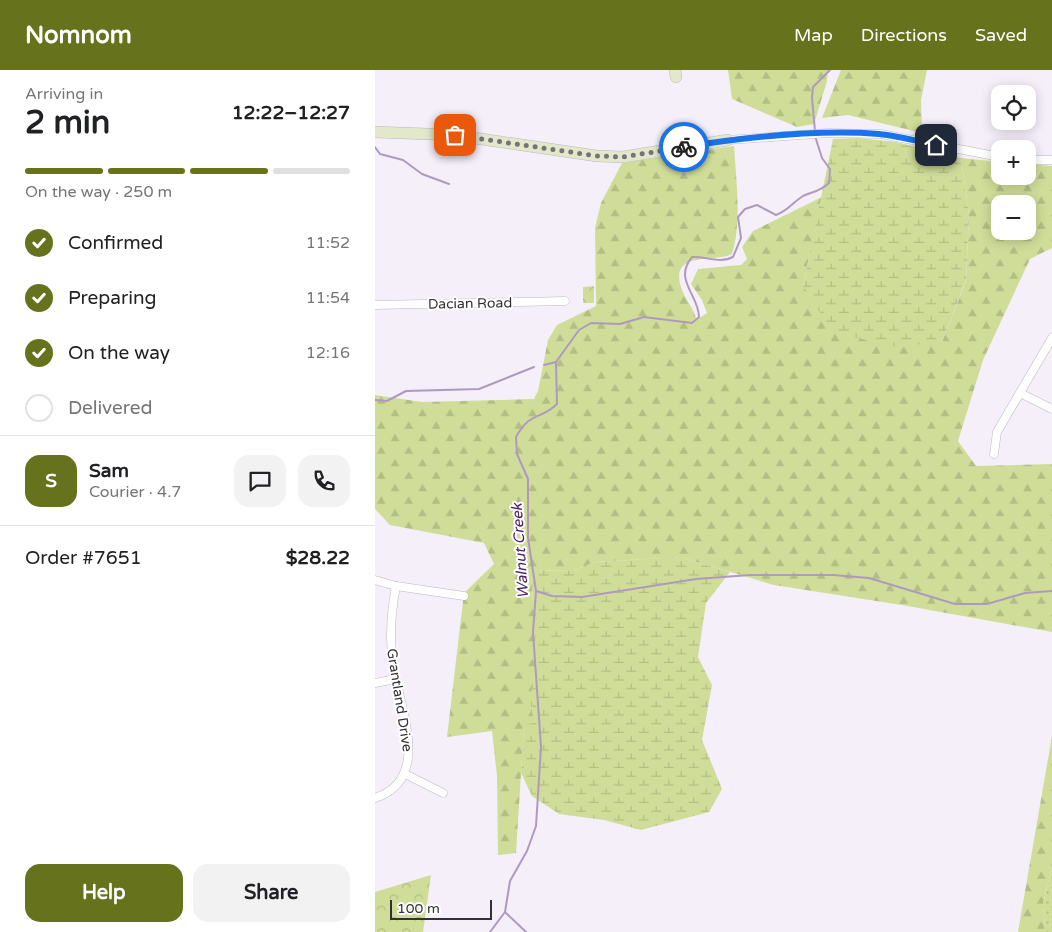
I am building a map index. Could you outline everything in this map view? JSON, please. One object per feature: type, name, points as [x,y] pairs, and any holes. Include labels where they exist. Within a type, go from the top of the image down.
[{"type":"street","points":[[375,132],[455,135],[597,156],[616,157],[727,140],[828,133],[881,134],[991,156]]},
{"type":"street","points":[[1036,160],[1052,160]]},
{"type":"street","name":"Dacian Road","points":[[375,305],[565,301]]},
{"type":"street","points":[[994,454],[997,432],[1052,338]]},
{"type":"street","points":[[1020,393],[1052,410]]},
{"type":"street","points":[[375,580],[396,586],[464,596]]},
{"type":"street","name":"Grantland Drive","points":[[396,586],[391,612],[390,641],[409,752],[405,774]]},
{"type":"street","points":[[375,683],[395,679]]},
{"type":"street","points":[[375,798],[385,795],[400,782],[405,774],[443,793]]},
{"type":"green space","points":[[728,70],[828,70],[827,81],[814,124],[797,127],[732,99]]},
{"type":"green space","points":[[841,70],[927,70],[921,100],[922,133],[848,115],[822,118]]},
{"type":"green space","points":[[859,138],[896,142],[961,158],[969,215],[966,280],[942,342],[896,347],[832,332],[803,286],[833,139]]},
{"type":"green space","points":[[734,146],[738,215],[732,254],[688,263],[682,268],[679,275],[682,291],[696,318],[693,322],[707,313],[702,300],[691,284],[698,269],[741,265],[747,259],[742,247],[753,231],[822,197],[803,286],[942,342],[966,281],[969,215],[961,158],[991,161],[991,185],[1036,185],[1036,165],[1052,166],[1052,248],[1030,259],[983,360],[958,441],[976,466],[1052,464],[1052,632],[902,605],[774,585],[680,557],[595,562],[573,571],[534,570],[532,595],[536,608],[537,664],[531,699],[533,716],[538,722],[524,726],[516,853],[498,855],[497,776],[492,731],[447,737],[464,593],[494,564],[484,543],[390,525],[375,509],[375,395],[422,402],[534,399],[538,391],[548,340],[557,325],[596,306],[595,228],[601,203],[622,163]]},
{"type":"green space","points":[[594,286],[594,303],[583,303],[583,287]]},
{"type":"green space","points":[[680,557],[730,572],[706,603],[698,657],[712,685],[702,740],[722,789],[709,812],[641,830],[604,820],[559,814],[532,796],[521,773],[524,725],[537,722],[533,716],[530,699],[537,664],[535,648],[536,608],[532,595],[534,570],[573,571],[595,562]]},
{"type":"green space","points":[[1052,736],[1052,868],[1043,903],[1045,932],[1018,932]]},
{"type":"green space","points":[[1052,868],[1052,932],[1045,932],[1043,903]]},
{"type":"green space","points":[[431,875],[423,932],[375,932],[375,892]]},
{"type":"waterway","name":"Walnut Creek","points":[[815,131],[813,87],[830,70]]},
{"type":"waterway","name":"Walnut Creek","points":[[505,912],[510,881],[527,851],[536,826],[541,747],[533,632],[536,591],[528,538],[528,479],[517,454],[516,437],[526,423],[557,404],[556,362],[579,330],[591,323],[620,324],[644,317],[692,323],[699,317],[685,273],[692,257],[718,260],[733,257],[741,238],[738,217],[745,209],[757,205],[776,215],[803,196],[819,190],[829,183],[830,169],[822,158],[815,136]]},
{"type":"waterway","points":[[375,147],[380,154],[403,160],[422,174],[449,184]]},
{"type":"waterway","points":[[544,365],[556,362]]},
{"type":"waterway","points":[[375,400],[387,401],[406,391],[479,389],[534,367]]},
{"type":"waterway","points":[[536,591],[552,596],[582,597],[696,579],[750,575],[833,575],[869,578],[955,604],[987,604],[1025,593],[1052,591]]},
{"type":"waterway","name":"Walnut Creek","points":[[505,912],[526,932]]},
{"type":"waterway","points":[[490,932],[505,912]]},
{"type":"way so far","points":[[455,135],[597,156],[623,157],[684,147]]},
{"type":"route","points":[[684,147],[727,140],[828,133],[881,134],[936,145]]}]
